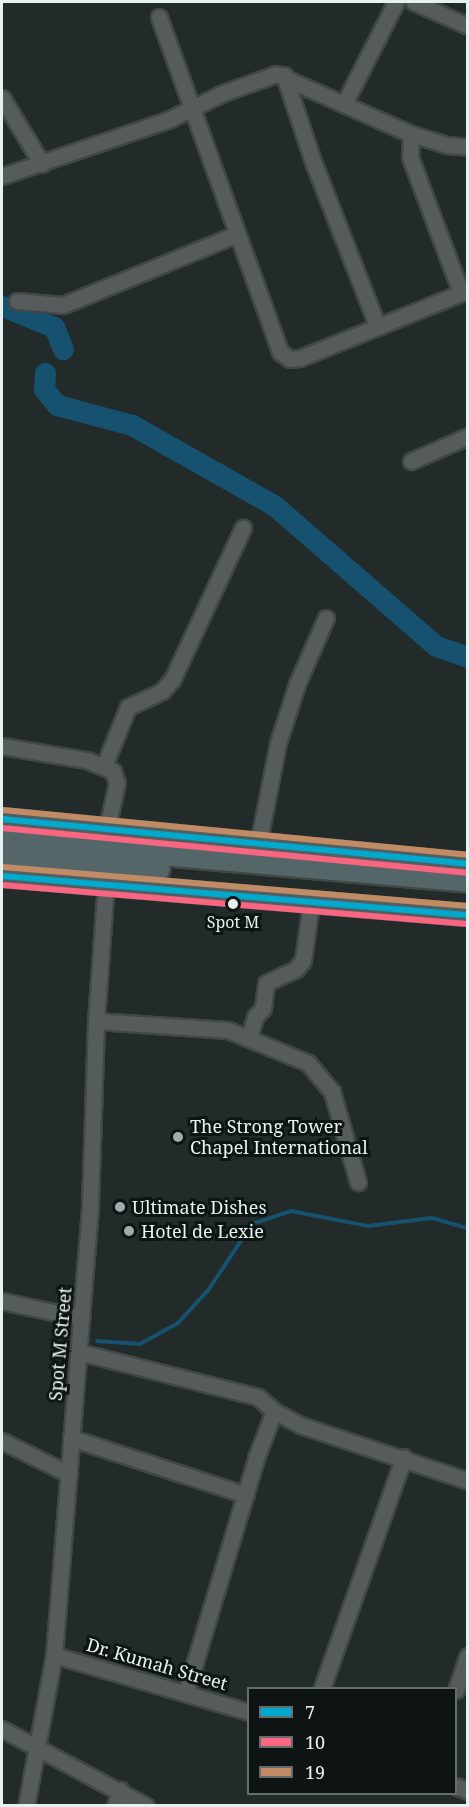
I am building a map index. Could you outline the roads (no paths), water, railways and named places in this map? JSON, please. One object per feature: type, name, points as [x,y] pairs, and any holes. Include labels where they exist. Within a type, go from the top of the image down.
[{"type":"highway","points":[[2,840],[468,880]]},
{"type":"highway","points":[[2,858],[468,896]]},
{"type":"main road","points":[[2,819],[468,864]]},
{"type":"main road","points":[[2,876],[106,882],[311,903],[468,915]]},
{"type":"street","points":[[345,102],[396,2]]},
{"type":"street","points":[[414,2],[468,26]]},
{"type":"street","points":[[159,17],[274,340],[285,356],[300,358],[464,291],[410,157],[411,134]]},
{"type":"street","points":[[284,75],[378,327]]},
{"type":"street","points":[[2,176],[42,164],[190,109],[263,77],[284,75],[411,134],[447,146],[468,147]]},
{"type":"street","points":[[2,102],[42,164]]},
{"type":"street","points":[[17,301],[63,305],[237,234]]},
{"type":"street","points":[[411,461],[468,436]]},
{"type":"street","points":[[104,766],[128,707],[162,691],[172,680],[243,528]]},
{"type":"street","points":[[258,845],[278,743],[297,684],[326,618]]},
{"type":"street","points":[[2,746],[104,766],[113,771],[117,783],[107,828]]},
{"type":"street","name":"Spot M Street","points":[[26,1806],[54,1655],[90,1204],[96,1021],[106,882]]},
{"type":"street","points":[[249,1037],[255,1017],[263,1008],[268,980],[296,969],[303,960],[311,903]]},
{"type":"street","points":[[96,1021],[202,1027],[249,1037],[308,1063],[322,1076],[332,1092],[357,1182]]},
{"type":"street","points":[[2,1301],[81,1318]]},
{"type":"street","points":[[79,1352],[258,1397],[274,1411],[300,1425],[404,1458],[427,1469],[468,1480]]},
{"type":"street","points":[[186,1692],[274,1411]]},
{"type":"street","points":[[71,1438],[246,1495]]},
{"type":"street","points":[[2,1441],[69,1474]]},
{"type":"street","points":[[323,1687],[404,1458]]},
{"type":"street","name":"Dr. Kumah Street","points":[[54,1655],[247,1711]]},
{"type":"street","points":[[457,1687],[468,1656]]},
{"type":"street","points":[[2,1729],[38,1750],[120,1790],[146,1806]]},
{"type":"street","points":[[115,1806],[120,1790]]},
{"type":"waterway","points":[[2,306],[54,327],[63,349]]},
{"type":"waterway","points":[[45,373],[44,389],[57,405],[132,425],[275,506],[436,646],[468,657]]},
{"type":"waterway","points":[[97,1341],[140,1344],[178,1323],[209,1289],[252,1224],[291,1211],[368,1226],[432,1218],[468,1228]]},
{"type":"place","name":"Spot M","points":[[233,904]]},
{"type":"place","name":"The Strong Tower Chapel International","points":[[178,1137]]},
{"type":"place","name":"Ultimate Dishes","points":[[120,1207]]},
{"type":"place","name":"Hotel de Lexie","points":[[129,1231]]}]
